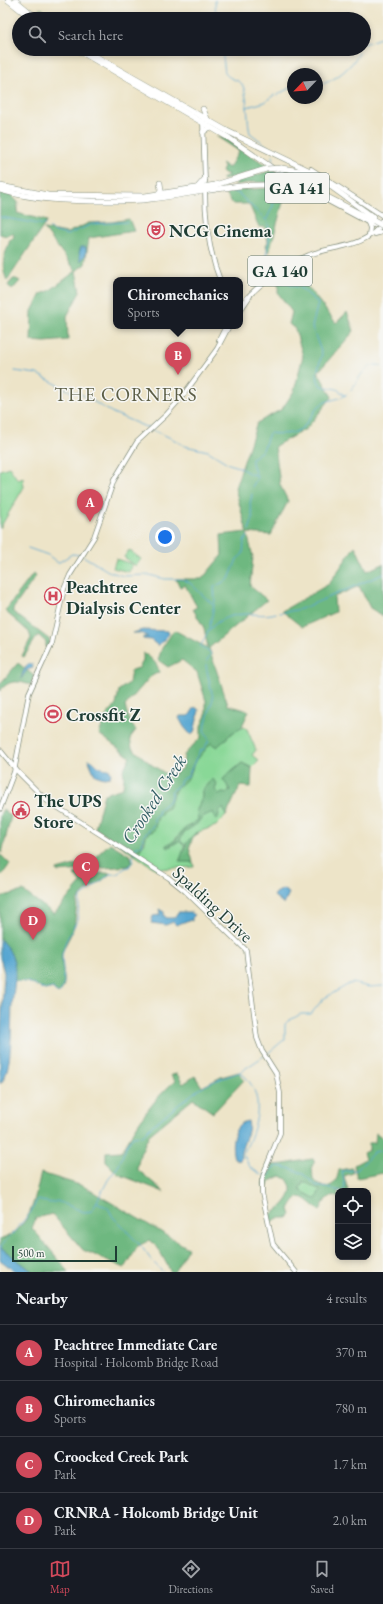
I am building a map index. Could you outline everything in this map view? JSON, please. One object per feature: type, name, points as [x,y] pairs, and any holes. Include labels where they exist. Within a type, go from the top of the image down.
[{"type":"highway","points":[[8,0],[23,12]]},
{"type":"highway","points":[[14,0],[29,12]]},
{"type":"highway","points":[[87,56],[203,120]]},
{"type":"highway","points":[[95,56],[210,124],[290,161],[313,174]]},
{"type":"highway","points":[[203,109],[210,124],[275,170],[328,196]]},
{"type":"highway","points":[[203,132],[210,124]]},
{"type":"highway","name":"GA 141","points":[[0,190],[58,201],[87,198],[149,195],[159,196],[167,193],[196,188],[205,189],[266,169],[281,168],[299,170],[313,174],[381,224]]},
{"type":"highway","points":[[196,188],[205,179]]},
{"type":"highway","points":[[159,196],[161,183],[163,189],[167,193]]},
{"type":"highway","name":"GA 141","points":[[0,186],[43,195],[138,201],[159,196],[205,189],[265,185],[287,186],[328,196],[375,220]]},
{"type":"highway","points":[[31,197],[141,198],[149,195]]},
{"type":"main road","points":[[203,120],[207,230],[210,254],[219,277]]},
{"type":"main road","points":[[290,161],[317,173],[377,212],[381,224]]},
{"type":"main road","points":[[265,185],[317,197],[373,225],[381,224]]},
{"type":"main road","points":[[377,212],[381,224]]},
{"type":"main road","points":[[352,214],[368,224],[381,224]]},
{"type":"main road","points":[[368,224],[370,228],[369,234]]},
{"type":"main road","points":[[364,240],[381,224]]},
{"type":"main road","name":"GA 140","points":[[243,303],[275,275],[299,260],[322,251],[352,245],[364,240],[381,224]]},
{"type":"main road","name":"GA 140","points":[[243,306],[250,296]]},
{"type":"main road","points":[[214,352],[225,329]]},
{"type":"main road","points":[[0,809],[12,781],[15,769],[29,693],[52,643],[64,589],[70,575],[94,537],[114,480],[137,442],[172,409],[214,352],[227,329]]},
{"type":"main road","name":"Spalding Drive","points":[[0,750],[21,776],[46,800],[181,888],[237,941],[247,953],[257,1038],[262,1051],[276,1073],[280,1093],[280,1133],[263,1175],[262,1194],[273,1244],[296,1272]]},
{"type":"main road","name":"Spalding Drive","points":[[0,754],[8,760]]},
{"type":"main road","points":[[8,760],[13,762],[17,760]]},
{"type":"main road","points":[[12,781],[16,777],[21,776]]},
{"type":"green space","points":[[42,9],[46,12],[36,12],[37,10]]},
{"type":"green space","points":[[216,136],[226,139],[269,167],[223,180],[223,178],[229,175],[222,172],[224,167],[221,163],[229,168],[239,151]]},
{"type":"green space","points":[[273,170],[281,175],[282,180],[279,183],[254,182],[235,185],[237,181]]},
{"type":"green space","points":[[269,188],[286,191],[269,253],[266,245],[268,242],[265,227],[259,227],[249,204],[233,204],[224,191]]},
{"type":"green space","points":[[0,192],[11,195],[18,202],[17,213],[47,221],[7,281],[3,264],[10,240],[14,237],[13,233],[6,236],[0,234]]},
{"type":"green space","points":[[129,219],[134,231],[89,238],[85,264],[76,271],[44,229],[67,233],[89,223],[112,222]]},
{"type":"green space","points":[[289,263],[336,323],[347,312],[354,331],[318,372],[332,397],[306,429],[275,446],[280,485],[288,501],[271,535],[247,533],[253,557],[250,586],[267,600],[209,648],[228,705],[249,711],[241,728],[232,733],[217,747],[211,743],[194,763],[188,778],[175,790],[168,808],[163,810],[161,815],[158,817],[154,831],[148,833],[138,853],[133,854],[95,828],[104,794],[123,788],[123,770],[130,757],[99,734],[106,716],[116,705],[119,690],[129,683],[131,670],[139,668],[143,661],[143,653],[151,658],[159,672],[150,677],[125,706],[130,723],[136,730],[130,738],[132,748],[152,765],[171,777],[183,767],[184,755],[201,737],[201,726],[206,715],[206,701],[197,672],[182,660],[168,667],[158,660],[162,648],[174,630],[208,648],[204,628],[193,609],[197,607],[185,585],[180,587],[176,579],[202,579],[222,555],[221,535],[247,532],[235,488],[257,423],[282,409],[294,391],[303,356],[295,329],[289,324],[292,312],[278,293],[279,271]]},
{"type":"green space","points":[[76,271],[80,292],[67,316],[68,340],[45,342],[31,341],[32,311],[41,294],[49,291]]},
{"type":"green space","points":[[13,279],[20,281],[12,290],[8,285]]},
{"type":"green space","points":[[9,467],[18,480],[23,478],[24,487],[0,528],[0,470]]},
{"type":"green space","points":[[355,546],[367,571],[383,564],[383,616],[370,608],[359,586],[334,597],[335,612],[302,627],[282,611],[329,584]]},
{"type":"green space","points":[[129,550],[141,559],[136,566],[124,557]]},
{"type":"green space","points":[[116,559],[132,564],[129,572],[113,568]]},
{"type":"green space","points":[[33,574],[36,576],[13,609],[13,612],[50,640],[46,653],[46,642],[38,635],[24,657],[22,656],[31,638],[29,632],[5,611]]},
{"type":"green space","points":[[18,663],[34,676],[31,685],[14,682],[7,684],[0,691],[0,684]]},
{"type":"green space","points":[[244,727],[247,729],[256,750],[252,755],[259,761],[252,768],[242,763],[223,779],[230,790],[226,795],[219,794],[215,790],[217,784],[212,779],[202,790],[202,798],[197,810],[198,820],[183,830],[168,848],[179,841],[183,845],[180,840],[184,832],[194,826],[202,817],[213,811],[219,816],[218,812],[221,809],[224,809],[226,816],[216,826],[195,833],[184,846],[183,853],[179,861],[193,862],[194,867],[156,869],[133,854],[138,853],[145,842],[146,836],[154,826],[158,816],[171,801],[175,790],[191,773],[194,763],[211,743],[217,747],[232,733]]},
{"type":"green space","points":[[242,763],[252,768],[251,787],[240,786],[226,816],[224,809],[221,809],[218,818],[216,819],[213,812],[202,817],[197,824],[184,832],[180,840],[184,844],[183,845],[179,841],[167,847],[166,845],[176,840],[183,830],[198,820],[197,810],[202,798],[202,790],[213,779],[217,784],[215,790],[219,794],[222,792],[226,794],[230,790],[223,779]]},
{"type":"green space","points":[[3,809],[11,816],[2,853],[0,851],[0,815]]},
{"type":"green space","points":[[196,833],[199,833],[193,837],[189,848],[193,862],[180,862],[183,850]]},
{"type":"green space","points":[[110,843],[131,856],[132,863],[128,866],[58,872],[57,870],[92,860]]},
{"type":"green space","points":[[0,854],[10,864],[1,876],[0,875]]},
{"type":"green space","points":[[110,873],[82,895],[78,900],[74,928],[62,953],[64,985],[62,990],[58,994],[53,988],[45,990],[28,982],[15,981],[11,954],[0,939],[0,897],[23,891],[54,914],[81,883],[74,874]]},
{"type":"green space","points":[[239,1072],[244,1080],[213,1113],[193,1099],[149,1135],[140,1154],[137,1169],[164,1192],[118,1174],[106,1162],[106,1152],[122,1151],[145,1114],[159,1096],[175,1081],[171,1075],[177,1074],[183,1084],[195,1076],[202,1087],[221,1077]]},
{"type":"green space","points":[[376,1133],[383,1138],[383,1173],[357,1178],[354,1165],[365,1159],[363,1153],[369,1150],[369,1143],[375,1143]]},
{"type":"green space","points":[[313,1159],[315,1161],[312,1166],[313,1180],[323,1187],[330,1186],[334,1183],[339,1170],[352,1168],[353,1173],[344,1176],[347,1188],[335,1188],[335,1196],[333,1195],[326,1199],[320,1210],[307,1200],[300,1197],[293,1202],[289,1209],[291,1215],[288,1218],[278,1218],[270,1223],[269,1215],[280,1208],[287,1200],[291,1192],[291,1188],[287,1179],[281,1176],[270,1181],[268,1186],[263,1187],[269,1164],[284,1164]],"holes":[[[303,1181],[320,1190],[316,1199],[299,1190]]]},
{"type":"green space","points":[[41,1173],[83,1186],[188,1248],[174,1272],[171,1272],[158,1248],[150,1240],[138,1246],[125,1268],[83,1250],[52,1214],[36,1218],[32,1228],[69,1272],[33,1272],[0,1247],[0,1240],[11,1235],[19,1228],[30,1213]]},
{"type":"green space","points":[[304,1181],[320,1190],[316,1199],[299,1190]]},
{"type":"water","points":[[81,247],[86,247],[86,254],[81,261],[79,253]]},
{"type":"water","points":[[142,630],[168,631],[169,634],[158,646],[151,640],[143,639],[143,637],[148,637],[141,633],[133,633]]},
{"type":"water","points":[[28,664],[32,664],[33,668],[27,670],[21,679],[23,672]]},
{"type":"water","points":[[195,707],[199,710],[194,733],[191,735],[179,718],[180,716],[189,716]]},
{"type":"water","points":[[88,759],[98,766],[109,769],[111,774],[110,777],[104,778],[95,775]]},
{"type":"water","points":[[283,889],[289,893],[284,904],[274,896]]},
{"type":"water","points":[[159,909],[164,912],[164,916],[167,918],[174,918],[178,912],[190,912],[195,915],[192,918],[192,921],[189,920],[176,925],[173,922],[166,925],[151,923],[153,916],[160,915]]},
{"type":"water","points":[[0,939],[11,954],[15,966],[15,980],[9,1059],[7,1070],[0,1084],[0,1045],[4,973],[0,957]]},
{"type":"water","points":[[248,1121],[249,1126],[242,1149],[241,1159],[239,1161],[234,1158],[233,1153],[232,1147],[234,1135],[239,1126]]},
{"type":"water","points":[[0,1247],[33,1272],[16,1272],[0,1260]]},
{"type":"waterway","points":[[215,0],[216,12]]},
{"type":"waterway","points":[[371,41],[383,37]]},
{"type":"waterway","points":[[223,56],[225,73],[228,77],[241,83],[245,92],[250,133],[271,149]]},
{"type":"waterway","points":[[323,84],[341,74],[352,64],[357,56]]},
{"type":"waterway","points":[[277,95],[287,89]]},
{"type":"waterway","points":[[247,107],[265,102],[274,95]]},
{"type":"waterway","points":[[273,156],[274,166]]},
{"type":"waterway","points":[[274,173],[274,182]]},
{"type":"waterway","points":[[272,272],[265,268],[264,265],[270,235],[267,218],[273,206],[274,189]]},
{"type":"waterway","points":[[228,190],[238,193],[267,221]]},
{"type":"waterway","points":[[210,197],[217,191]]},
{"type":"waterway","points":[[0,217],[45,225]]},
{"type":"waterway","points":[[49,228],[67,235],[92,224],[127,222]]},
{"type":"waterway","points":[[277,280],[302,289],[318,303],[312,327],[322,354],[317,373],[318,381],[321,386],[337,389],[345,395]]},
{"type":"waterway","name":"Crooked Creek","points":[[252,487],[257,478],[252,463],[252,458],[263,450],[269,433],[281,434],[296,432],[305,425],[322,403],[346,395],[353,388],[366,369],[376,365],[382,366]]},
{"type":"waterway","points":[[15,371],[37,374],[70,391],[79,393],[113,413],[148,428]]},
{"type":"waterway","points":[[152,430],[185,446],[208,451],[229,464],[239,467],[250,474],[256,475]]},
{"type":"waterway","name":"Crooked Creek","points":[[249,530],[253,519],[250,504],[252,494]]},
{"type":"waterway","name":"Crooked Creek","points":[[209,629],[215,600],[214,587],[229,579],[237,559],[243,554],[244,541],[248,536]]},
{"type":"waterway","points":[[28,548],[48,555],[58,563],[72,554],[80,555]]},
{"type":"waterway","points":[[83,556],[108,571],[123,576],[149,575],[165,579],[182,579],[190,583],[213,605]]},
{"type":"waterway","points":[[280,613],[301,609],[383,574]]},
{"type":"waterway","name":"Crooked Creek","points":[[135,854],[135,848],[142,845],[144,835],[153,826],[154,817],[158,814],[159,809],[170,800],[172,790],[179,785],[181,780],[188,776],[200,751],[204,749],[209,740],[204,730],[213,698],[206,666],[207,660],[211,654],[209,651],[200,646],[206,635],[219,621],[230,616],[242,614],[266,615],[276,613]]},
{"type":"waterway","name":"Crooked Creek","points":[[14,981],[28,982],[45,990],[53,988],[56,993],[60,993],[64,983],[62,955],[66,941],[77,921],[80,898],[110,874],[117,874],[129,867],[133,861],[133,856]]},
{"type":"waterway","points":[[267,1054],[285,1039],[285,1024],[288,1021],[301,1014],[311,1014],[323,999],[353,983],[369,987],[383,986]]},
{"type":"waterway","points":[[0,1248],[31,1212],[37,1200],[51,1203],[57,1201],[84,1212],[92,1211],[108,1180],[119,1165],[127,1144],[133,1136],[143,1135],[149,1128],[196,1091],[212,1082],[240,1072],[264,1056]]},
{"type":"waterway","points":[[240,1072],[249,1081],[257,1100],[256,1122],[243,1154],[250,1167],[261,1175]]},
{"type":"waterway","points":[[344,1188],[342,1171],[357,1170],[374,1152],[383,1150]]},
{"type":"waterway","points":[[264,1175],[270,1175],[272,1168],[279,1166],[302,1173],[317,1186],[335,1190]]},
{"type":"waterway","points":[[97,1202],[108,1208],[113,1217],[141,1246],[152,1261]]},
{"type":"waterway","points":[[154,1263],[163,1272]]},
{"type":"place","name":"NCG Cinema","points":[[156,230]]},
{"type":"place","name":"Chiromechanics","points":[[178,375]]},
{"type":"place","name":"Peachtree Immediate Care","points":[[90,522]]},
{"type":"place","name":"Peachtree Dialysis Center","points":[[53,596]]},
{"type":"place","name":"Crossfit Z","points":[[53,714]]},
{"type":"place","name":"The UPS Store","points":[[21,810]]},
{"type":"place","name":"Croocked Creek Park","points":[[86,886]]},
{"type":"place","name":"CRNRA - Holcomb Bridge Unit","points":[[33,940]]},
{"type":"district","name":"THE CORNERS","points":[[126,394]]}]
